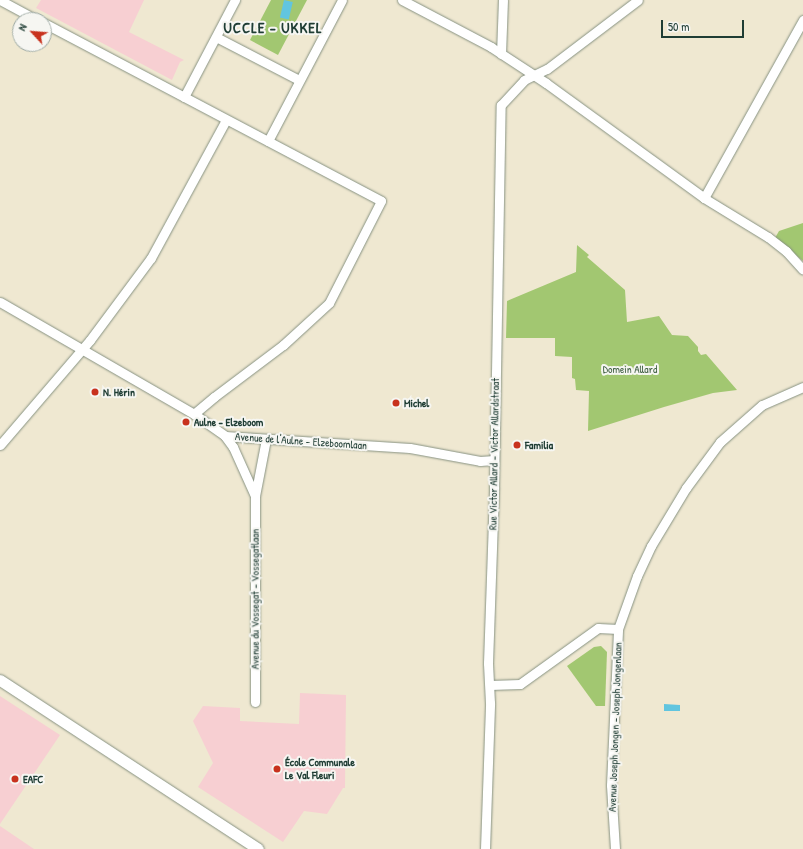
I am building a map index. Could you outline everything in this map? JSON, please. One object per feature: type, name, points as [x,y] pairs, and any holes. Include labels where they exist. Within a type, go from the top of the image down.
[{"type":"street","points":[[0,0],[23,12]]},
{"type":"street","points":[[184,97],[235,0]]},
{"type":"street","points":[[268,142],[342,0]]},
{"type":"street","points":[[402,0],[501,54],[534,75],[704,198],[768,237],[786,251],[803,270]]},
{"type":"street","points":[[501,54],[503,0]]},
{"type":"street","name":"Rue Victor Allard - Victor Allardstraat","points":[[485,849],[490,685],[488,663],[494,460],[501,105],[524,80],[547,69],[638,0]]},
{"type":"street","points":[[704,198],[803,20]]},
{"type":"street","points":[[52,27],[381,201],[329,303],[283,345],[210,400],[194,414]]},
{"type":"street","points":[[216,37],[299,80]]},
{"type":"street","points":[[0,445],[81,349],[151,258],[226,120]]},
{"type":"street","name":"Avenue de l'Aulne - Elzeboomlaan","points":[[0,302],[194,414],[225,436],[410,448],[480,461],[494,460]]},
{"type":"street","name":"Avenue Joseph Jongen - Joseph Jongenlaan","points":[[615,849],[613,843],[611,785],[618,629],[651,546],[686,488],[716,448],[762,406],[803,387]]},
{"type":"street","name":"Avenue du Vossegat - Vossegatlaan","points":[[225,436],[233,447],[255,496]]},
{"type":"street","name":"Avenue du Vossegat - Vossegatlaan","points":[[255,702],[255,496],[266,439]]},
{"type":"street","points":[[490,685],[520,684],[598,628],[618,629]]},
{"type":"street","points":[[0,680],[258,849]]},
{"type":"shaded area","points":[[41,0],[144,0],[129,32],[184,60],[180,62],[172,80],[52,16],[52,12],[44,12],[36,8]]},
{"type":"shaded area","name":"École Communale Le Val Fleuri","points":[[300,693],[346,695],[345,788],[343,788],[327,814],[304,811],[283,842],[198,787],[213,763],[193,721],[203,706],[240,708],[240,721],[299,724]]},
{"type":"shaded area","name":"EAFC","points":[[0,696],[60,735],[0,824]]},
{"type":"shaded area","points":[[0,826],[34,849],[0,849]]},
{"type":"green space","points":[[271,0],[307,0],[278,55],[250,40]]},
{"type":"green space","points":[[803,223],[803,261],[775,238],[779,231]]},
{"type":"green space","name":"Domein Allard","points":[[577,245],[589,255],[587,257],[625,290],[627,322],[659,316],[672,335],[688,336],[698,347],[698,351],[701,355],[706,354],[737,390],[713,393],[588,431],[589,391],[576,390],[575,379],[572,378],[572,357],[555,356],[555,338],[506,338],[507,301],[576,272]]},
{"type":"green space","points":[[601,646],[607,652],[605,706],[596,706],[567,666],[594,647]]},
{"type":"water","points":[[284,0],[293,2],[289,20],[280,18]]},
{"type":"water","points":[[664,704],[680,705],[680,711],[664,711]]},
{"type":"place","name":"N. Hérin","points":[[95,392]]},
{"type":"place","name":"Michel","points":[[396,403]]},
{"type":"place","name":"Aulne - Elzeboom","points":[[186,422]]},
{"type":"place","name":"Familia","points":[[517,445]]},
{"type":"place","name":"École Communale Le Val Fleuri","points":[[277,769]]},
{"type":"place","name":"EAFC","points":[[15,779]]},
{"type":"district","name":"UCCLE - UKKEL","points":[[273,28]]}]
